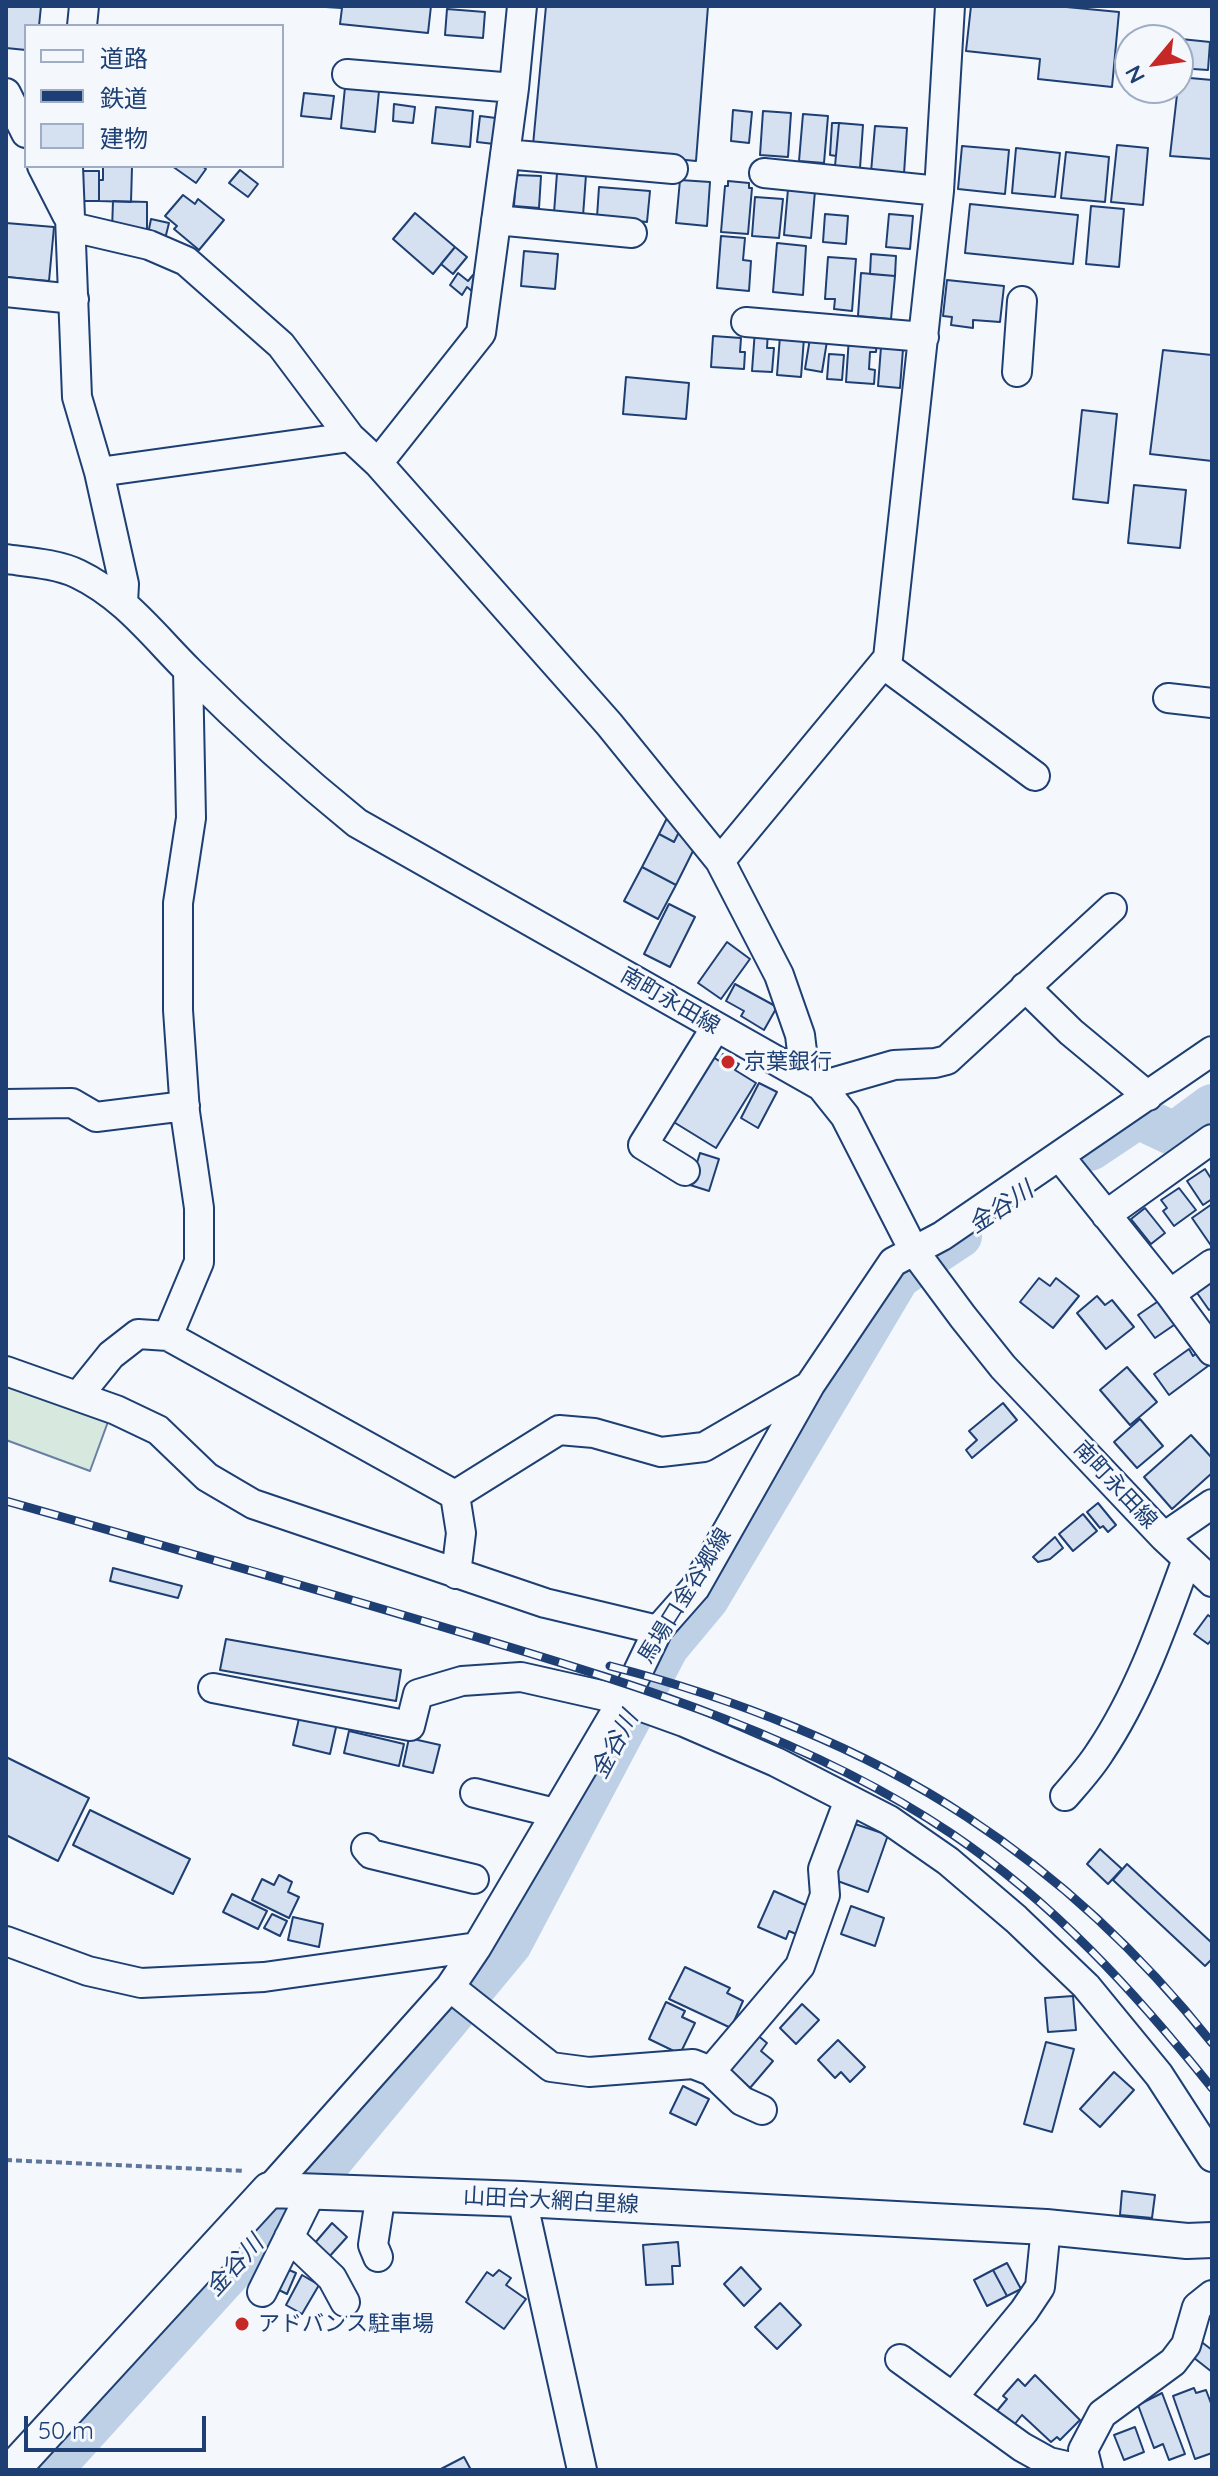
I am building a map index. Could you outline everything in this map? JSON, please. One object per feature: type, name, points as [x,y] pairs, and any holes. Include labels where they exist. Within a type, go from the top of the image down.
[{"type":"main road","name":"山田台大網白里線","points":[[269,2190],[522,2199],[1046,2227],[1187,2241],[1212,2240]]},
{"type":"main road","points":[[12,2470],[269,2190]]},
{"type":"street","points":[[378,463],[481,333],[522,6]]},
{"type":"street","points":[[720,861],[888,658],[939,191],[950,6]]},
{"type":"street","points":[[347,74],[514,88]]},
{"type":"street","points":[[6,93],[24,129]]},
{"type":"street","points":[[505,154],[673,169]]},
{"type":"street","points":[[43,168],[72,227]]},
{"type":"street","points":[[68,168],[77,397],[99,472],[124,584],[123,603]]},
{"type":"street","points":[[764,173],[939,191]]},
{"type":"street","points":[[496,220],[632,233]]},
{"type":"street","points":[[72,227],[149,245],[186,261],[281,345],[350,437],[378,463],[609,724],[720,861],[779,975],[813,1081],[894,1065],[947,1060],[1112,908]]},
{"type":"street","points":[[6,292],[74,299]]},
{"type":"street","points":[[1017,372],[1022,301]]},
{"type":"street","points":[[746,322],[924,337]]},
{"type":"street","points":[[99,472],[350,437]]},
{"type":"street","name":"南町永田線","points":[[6,559],[74,572],[123,603],[145,622],[188,670],[311,786],[357,823],[813,1081],[845,1116],[914,1251],[1003,1367],[1164,1537],[1212,1582]]},
{"type":"street","points":[[883,664],[1035,776]]},
{"type":"street","points":[[168,1336],[199,1262],[199,1208],[185,1106],[178,995],[178,903],[191,818],[188,670]]},
{"type":"street","points":[[1168,698],[1212,703]]},
{"type":"street","points":[[1025,987],[1071,1032],[1148,1096]]},
{"type":"street","points":[[685,1171],[643,1145],[716,1027]]},
{"type":"street","name":"馬場口金谷郷線","points":[[269,2190],[450,1987],[477,1947],[623,1700],[658,1630],[695,1588],[810,1385],[893,1262],[942,1236],[1212,1051]]},
{"type":"street","points":[[6,1104],[72,1103],[96,1117],[185,1106]]},
{"type":"street","points":[[1106,1215],[1212,1139]]},
{"type":"street","points":[[1060,1157],[1212,1351]]},
{"type":"street","points":[[1170,1294],[1212,1264]]},
{"type":"street","points":[[78,1396],[111,1355],[138,1334],[168,1336],[455,1495]]},
{"type":"street","points":[[6,1371],[116,1410],[158,1430],[207,1477],[253,1504],[545,1603],[658,1630]]},
{"type":"street","points":[[455,1495],[559,1430],[594,1433],[661,1452],[704,1447],[810,1385]]},
{"type":"street","points":[[455,1495],[461,1533],[456,1574]]},
{"type":"street","points":[[1164,1537],[1212,1504]]},
{"type":"street","points":[[1065,1796],[1100,1753],[1126,1708],[1162,1627],[1187,1559]]},
{"type":"street","points":[[213,1688],[410,1726],[418,1694],[462,1681],[521,1677],[623,1700],[763,1756],[889,1820],[948,1861],[1016,1919],[1086,1986],[1159,2075],[1212,2157]]},
{"type":"street","points":[[475,1793],[555,1813]]},
{"type":"street","points":[[711,2071],[800,1966],[825,1895],[823,1869],[849,1800]]},
{"type":"street","points":[[366,1848],[371,1854],[474,1879]]},
{"type":"street","points":[[6,1941],[88,1971],[141,1983],[264,1977],[477,1947]]},
{"type":"street","points":[[450,1987],[551,2067],[589,2072],[693,2064],[711,2071],[742,2101],[762,2110]]},
{"type":"street","points":[[262,2292],[312,2191]]},
{"type":"street","points":[[378,2257],[373,2245],[381,2193]]},
{"type":"street","points":[[522,2199],[582,2470]]},
{"type":"street","points":[[953,2397],[1040,2287],[1046,2227]]},
{"type":"street","points":[[289,2237],[332,2278],[345,2302]]},
{"type":"street","points":[[900,2359],[1022,2447],[1049,2462],[1086,2470],[1083,2450],[1102,2414],[1173,2362],[1186,2345],[1197,2307],[1212,2295]]},
{"type":"path","points":[[6,2160],[247,2171],[269,2190]]},
{"type":"shaded area","points":[[6,1382],[109,1419],[90,1471],[6,1440]]},
{"type":"building","points":[[7,6],[41,6],[39,24],[24,24],[24,50],[6,48]]},
{"type":"building","points":[[431,6],[428,33],[340,24],[342,8],[326,7]]},
{"type":"building","points":[[546,6],[708,6],[696,161],[533,145]]},
{"type":"building","points":[[971,6],[1056,6],[1119,12],[1118,24],[1114,24],[1112,87],[1038,79],[1040,59],[966,51]]},
{"type":"building","points":[[447,9],[485,12],[483,38],[445,35]]},
{"type":"building","points":[[1194,40],[1210,42],[1208,70],[1194,69]]},
{"type":"building","points":[[1194,78],[1212,80],[1212,159],[1170,156],[1176,104],[1194,104]]},
{"type":"building","points":[[345,87],[379,91],[375,132],[341,128]]},
{"type":"building","points":[[304,93],[334,96],[331,119],[301,116]]},
{"type":"building","points":[[394,104],[415,107],[413,123],[393,121]]},
{"type":"building","points":[[436,107],[473,111],[470,147],[432,143]]},
{"type":"building","points":[[733,110],[752,112],[749,143],[731,141]]},
{"type":"building","points":[[763,111],[791,113],[788,157],[760,155]]},
{"type":"building","points":[[803,114],[828,116],[824,163],[799,161]]},
{"type":"building","points":[[480,116],[496,118],[494,144],[477,142]]},
{"type":"building","points":[[832,123],[839,123],[836,156],[830,155]]},
{"type":"building","points":[[839,123],[863,125],[860,168],[835,166]]},
{"type":"building","points":[[875,126],[907,128],[904,174],[871,172]]},
{"type":"building","points":[[1117,145],[1148,148],[1143,205],[1111,202]]},
{"type":"building","points":[[962,146],[1009,150],[1005,194],[958,189]]},
{"type":"building","points":[[1016,148],[1060,153],[1055,197],[1012,193]]},
{"type":"building","points":[[1066,152],[1109,157],[1105,202],[1061,198]]},
{"type":"building","points":[[103,168],[132,168],[131,202],[99,201],[99,180],[103,180]]},
{"type":"building","points":[[175,168],[205,168],[196,183]]},
{"type":"building","points":[[240,170],[258,184],[248,197],[229,183]]},
{"type":"building","points":[[80,171],[99,171],[99,201],[80,201]]},
{"type":"building","points":[[557,173],[586,175],[583,216],[554,213]]},
{"type":"building","points":[[516,175],[541,176],[539,208],[514,206]]},
{"type":"building","points":[[680,180],[710,182],[707,226],[676,223]]},
{"type":"building","points":[[728,181],[749,183],[749,188],[752,188],[748,234],[721,232]]},
{"type":"building","points":[[599,187],[650,191],[647,222],[597,217]]},
{"type":"building","points":[[788,189],[815,191],[811,238],[784,235]]},
{"type":"building","points":[[183,195],[195,204],[198,199],[224,220],[199,250],[174,229],[177,226],[165,216]]},
{"type":"building","points":[[755,197],[783,199],[779,238],[752,236]]},
{"type":"building","points":[[113,201],[147,202],[147,231],[112,230]]},
{"type":"building","points":[[970,204],[1078,215],[1073,264],[965,253]]},
{"type":"building","points":[[1091,206],[1124,209],[1119,267],[1086,264]]},
{"type":"building","points":[[415,213],[455,247],[433,274],[393,239]]},
{"type":"building","points":[[825,214],[848,216],[846,244],[823,242]]},
{"type":"building","points":[[889,214],[913,216],[910,249],[886,247]]},
{"type":"building","points":[[151,219],[169,223],[164,243],[147,239]]},
{"type":"building","points":[[6,223],[54,227],[49,281],[6,277]]},
{"type":"building","points":[[721,236],[745,238],[743,260],[751,261],[749,291],[717,288]]},
{"type":"building","points":[[777,243],[806,246],[803,295],[773,292]]},
{"type":"building","points":[[455,247],[467,257],[453,274],[441,264]]},
{"type":"building","points":[[524,251],[558,254],[555,289],[521,286]]},
{"type":"building","points":[[871,254],[896,256],[895,276],[870,274]]},
{"type":"building","points":[[828,257],[856,259],[852,311],[834,309],[835,299],[825,299]]},
{"type":"building","points":[[458,273],[468,281],[473,275],[481,281],[473,292],[467,287],[462,295],[450,285]]},
{"type":"building","points":[[861,273],[895,276],[891,319],[858,316]]},
{"type":"building","points":[[947,280],[1004,286],[1000,322],[973,320],[973,328],[951,325],[952,317],[943,316]]},
{"type":"building","points":[[755,330],[768,331],[767,348],[774,348],[772,372],[752,371]]},
{"type":"building","points":[[811,332],[828,335],[822,372],[805,369]]},
{"type":"building","points":[[713,336],[741,338],[740,352],[745,352],[744,369],[711,367]]},
{"type":"building","points":[[780,336],[804,338],[801,377],[777,375]]},
{"type":"building","points":[[849,337],[877,340],[876,352],[870,352],[869,369],[875,370],[874,384],[846,382]]},
{"type":"building","points":[[881,347],[903,349],[900,388],[878,386]]},
{"type":"building","points":[[1163,350],[1212,355],[1212,461],[1150,454]]},
{"type":"building","points":[[829,354],[844,355],[842,380],[827,379]]},
{"type":"building","points":[[626,377],[689,383],[686,419],[623,414]]},
{"type":"building","points":[[1082,410],[1117,414],[1108,503],[1073,499]]},
{"type":"building","points":[[1134,485],[1186,490],[1180,548],[1128,543]]},
{"type":"building","points":[[668,816],[683,824],[674,842],[659,834]]},
{"type":"building","points":[[683,824],[695,847],[676,885],[642,867],[659,834],[674,842]]},
{"type":"building","points":[[642,867],[676,885],[658,919],[624,901]]},
{"type":"building","points":[[669,904],[695,917],[670,967],[644,954]]},
{"type":"building","points":[[727,942],[750,959],[721,999],[698,983]]},
{"type":"building","points":[[735,984],[777,1007],[764,1030],[741,1016],[744,1011],[726,1001]]},
{"type":"building","points":[[723,1054],[739,1064],[735,1070],[756,1083],[716,1148],[672,1121],[712,1056],[719,1061]]},
{"type":"building","points":[[759,1083],[777,1092],[758,1128],[741,1118]]},
{"type":"building","points":[[700,1153],[719,1159],[709,1191],[690,1185]]},
{"type":"building","points":[[1205,1169],[1212,1180],[1212,1199],[1203,1205],[1187,1181]]},
{"type":"building","points":[[1179,1188],[1196,1210],[1174,1226],[1163,1211],[1167,1208],[1161,1200]]},
{"type":"building","points":[[1212,1204],[1212,1247],[1192,1218]]},
{"type":"building","points":[[1145,1208],[1165,1233],[1151,1244],[1131,1219]]},
{"type":"building","points":[[1039,1278],[1050,1286],[1056,1278],[1079,1296],[1053,1328],[1020,1302]]},
{"type":"building","points":[[1212,1278],[1212,1308],[1209,1310],[1195,1290]]},
{"type":"building","points":[[1097,1296],[1105,1305],[1112,1300],[1134,1327],[1106,1349],[1077,1313]]},
{"type":"building","points":[[1160,1300],[1177,1323],[1155,1338],[1138,1315]]},
{"type":"building","points":[[1189,1349],[1193,1356],[1198,1352],[1208,1366],[1169,1395],[1154,1374]]},
{"type":"building","points":[[1127,1367],[1157,1402],[1130,1425],[1100,1390]]},
{"type":"building","points":[[1003,1403],[1017,1420],[972,1458],[966,1450],[977,1440],[969,1431]]},
{"type":"building","points":[[1140,1419],[1163,1446],[1137,1468],[1114,1442]]},
{"type":"building","points":[[1191,1435],[1212,1458],[1212,1473],[1172,1509],[1144,1477]]},
{"type":"building","points":[[1098,1503],[1116,1525],[1108,1532],[1103,1526],[1100,1528],[1087,1512]]},
{"type":"building","points":[[1083,1514],[1097,1531],[1073,1551],[1059,1534]]},
{"type":"building","points":[[1055,1537],[1063,1548],[1050,1559],[1038,1562],[1033,1557]]},
{"type":"building","points":[[113,1568],[182,1586],[178,1598],[110,1581]]},
{"type":"building","points":[[1208,1615],[1212,1618],[1212,1639],[1208,1644],[1194,1634]]},
{"type":"building","points":[[226,1639],[401,1670],[396,1701],[220,1670]]},
{"type":"building","points":[[300,1714],[337,1723],[330,1754],[293,1745]]},
{"type":"building","points":[[349,1731],[404,1744],[399,1766],[344,1753]]},
{"type":"building","points":[[409,1738],[440,1745],[433,1773],[403,1766]]},
{"type":"building","points":[[6,1757],[89,1798],[58,1861],[6,1835]]},
{"type":"building","points":[[90,1810],[190,1859],[173,1894],[73,1845]]},
{"type":"building","points":[[852,1823],[888,1835],[868,1892],[832,1879]]},
{"type":"building","points":[[1100,1849],[1122,1869],[1108,1884],[1087,1864]]},
{"type":"building","points":[[1127,1864],[1212,1943],[1212,1959],[1205,1966],[1113,1880]]},
{"type":"building","points":[[279,1875],[292,1882],[288,1892],[299,1897],[289,1918],[252,1900],[262,1879],[274,1885]]},
{"type":"building","points":[[774,1891],[808,1906],[796,1934],[789,1931],[786,1939],[758,1927]]},
{"type":"building","points":[[232,1894],[267,1911],[258,1929],[223,1912]]},
{"type":"building","points":[[851,1906],[884,1918],[875,1946],[841,1934]]},
{"type":"building","points":[[272,1914],[287,1921],[280,1936],[264,1928]]},
{"type":"building","points":[[293,1917],[323,1924],[319,1947],[288,1940]]},
{"type":"building","points":[[685,1967],[730,1988],[727,1993],[743,2001],[731,2028],[669,1999]]},
{"type":"building","points":[[1073,1996],[1076,2030],[1048,2032],[1045,1998]]},
{"type":"building","points":[[666,2002],[685,2011],[682,2017],[695,2023],[680,2054],[649,2039]]},
{"type":"building","points":[[802,2004],[819,2020],[796,2044],[780,2028]]},
{"type":"building","points":[[756,2034],[767,2043],[761,2051],[773,2061],[750,2088],[727,2067]]},
{"type":"building","points":[[838,2040],[865,2067],[850,2082],[841,2072],[835,2078],[818,2060]]},
{"type":"building","points":[[1046,2042],[1074,2049],[1052,2132],[1024,2124]]},
{"type":"building","points":[[1114,2072],[1134,2090],[1100,2127],[1080,2109]]},
{"type":"building","points":[[683,2086],[709,2099],[696,2125],[670,2113]]},
{"type":"building","points":[[1122,2191],[1155,2195],[1152,2218],[1120,2215]]},
{"type":"building","points":[[332,2223],[347,2237],[329,2257],[314,2244]]},
{"type":"building","points":[[678,2242],[680,2266],[672,2266],[673,2284],[646,2285],[643,2245]]},
{"type":"building","points":[[1007,2263],[1021,2289],[1007,2296],[993,2270]]},
{"type":"building","points":[[280,2266],[296,2273],[287,2294],[271,2286]]},
{"type":"building","points":[[741,2267],[761,2289],[744,2306],[724,2284]]},
{"type":"building","points":[[499,2270],[511,2278],[506,2285],[526,2299],[504,2329],[466,2302],[487,2272],[493,2276]]},
{"type":"building","points":[[993,2270],[1007,2296],[987,2306],[974,2280]]},
{"type":"building","points":[[302,2275],[319,2285],[302,2314],[286,2305]]},
{"type":"building","points":[[780,2303],[801,2325],[777,2349],[755,2327]]},
{"type":"building","points":[[1199,2340],[1212,2350],[1212,2372],[1189,2354]]},
{"type":"building","points":[[1035,2375],[1080,2420],[1060,2440],[1057,2437],[1051,2442],[1022,2415],[1014,2425],[997,2411],[1007,2399],[1003,2396],[1018,2379],[1025,2386]]},
{"type":"building","points":[[1194,2388],[1196,2393],[1206,2390],[1212,2406],[1212,2453],[1195,2459],[1173,2396]]},
{"type":"building","points":[[1162,2393],[1185,2454],[1169,2460],[1163,2444],[1154,2448],[1138,2405]]},
{"type":"building","points":[[1135,2427],[1144,2452],[1124,2460],[1114,2435]]},
{"type":"building","points":[[464,2457],[471,2470],[439,2470]]},
{"type":"waterway","name":"金谷川","points":[[1090,1149],[1138,1117],[1174,1134],[1212,1106]]},
{"type":"waterway","name":"金谷川","points":[[50,2470],[325,2167],[510,1944],[667,1647],[707,1599],[898,1277],[960,1236]]},
{"type":"railway","points":[[6,1501],[605,1677],[725,1719],[841,1770],[952,1834],[1025,1889],[1123,1984],[1212,2088]]},
{"type":"railway","points":[[610,1666],[702,1693],[795,1727],[884,1769],[967,1817],[1035,1866],[1098,1920],[1158,1980],[1212,2043]]},
{"type":"place","name":"京葉銀行","points":[[728,1062]]},
{"type":"place","name":"アドバンス駐車場","points":[[242,2324]]}]
